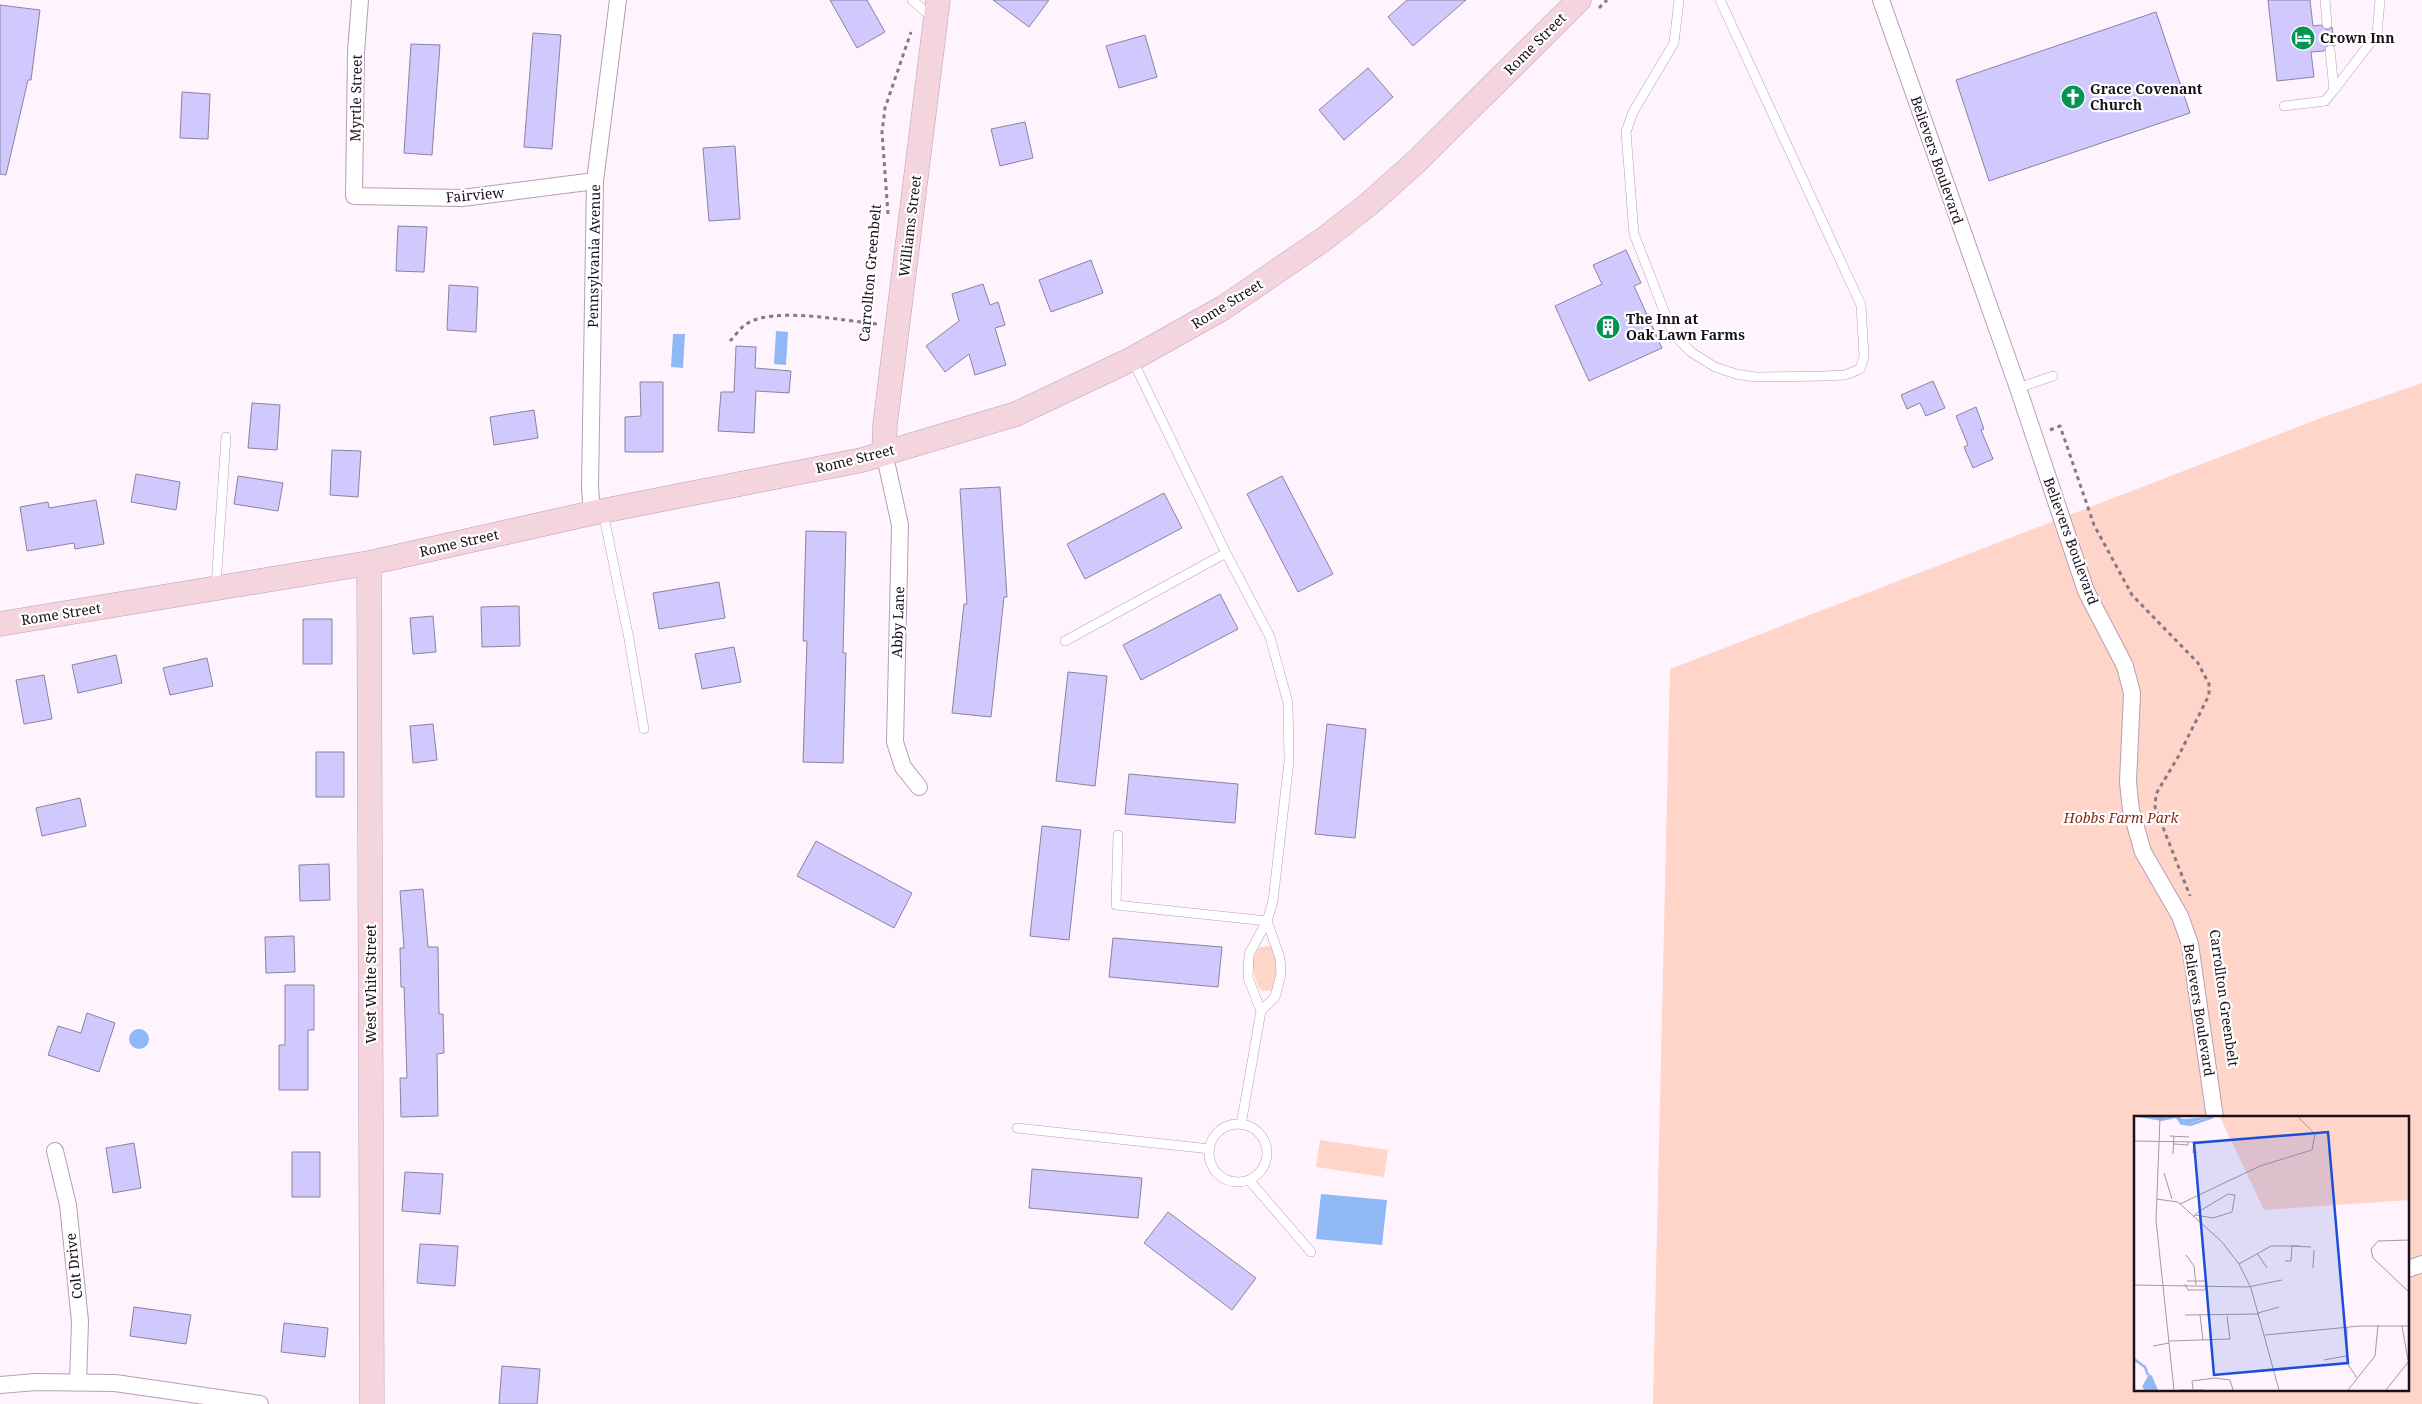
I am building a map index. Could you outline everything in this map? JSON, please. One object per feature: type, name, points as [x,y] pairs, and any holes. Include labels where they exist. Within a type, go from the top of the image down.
[{"type":"street","name":"Myrtle Street","points":[[354,196],[356,52],[360,0]]},
{"type":"street","name":"Pennsylvania Avenue","points":[[597,512],[590,487],[595,181],[618,0]]},
{"type":"street","name":"Rome Street","points":[[0,624],[370,563],[597,512],[862,460],[1016,414],[1132,359],[1231,303],[1369,204],[1424,154],[1579,0]]},
{"type":"street","name":"Believers Boulevard","points":[[1881,0],[2018,388],[2086,591],[2125,666],[2132,693],[2128,782],[2131,810],[2143,852],[2180,916],[2190,944],[2215,1116]]},
{"type":"street","name":"Williams Street","points":[[884,452],[885,425],[936,10]]},
{"type":"street","name":"Fairview","points":[[354,196],[462,198],[595,181]]},
{"type":"street","name":"Abby Lane","points":[[884,452],[900,526],[896,742],[903,767],[919,787]]},
{"type":"street","name":"West White Street","points":[[370,563],[372,1404]]},
{"type":"street","name":"Colt Drive","points":[[55,1151],[68,1204],[80,1322],[78,1383]]},
{"type":"street","points":[[2410,1268],[2422,1264]]},
{"type":"street","points":[[0,1385],[36,1382],[115,1383],[260,1404]]},
{"type":"lane","points":[[912,0],[936,10]]},
{"type":"lane","points":[[1679,0],[1674,42],[1634,112],[1626,132],[1634,234],[1673,334],[1691,352],[1715,367],[1736,374],[1755,377],[1845,375],[1860,369],[1864,357],[1861,305],[1720,0]]},
{"type":"lane","points":[[2325,0],[2327,24]]},
{"type":"lane","points":[[2284,106],[2325,101],[2377,34],[2380,0]]},
{"type":"lane","points":[[2330,50],[2334,90]]},
{"type":"lane","points":[[1132,359],[1226,553],[1270,637],[1288,703],[1289,761],[1273,901],[1267,921],[1249,954],[1248,978],[1261,1011]]},
{"type":"lane","points":[[2018,388],[2052,376]]},
{"type":"lane","points":[[216,588],[226,437]]},
{"type":"lane","points":[[597,512],[629,639],[644,730]]},
{"type":"lane","points":[[1065,641],[1226,553]]},
{"type":"lane","points":[[1118,835],[1116,905],[1267,921]]},
{"type":"lane","points":[[1242,1125],[1253,1047],[1261,1011],[1275,997],[1281,974],[1280,958],[1267,921]]},
{"type":"lane","points":[[1230,1124],[1242,1125],[1248,1125],[1257,1131],[1267,1148],[1263,1167],[1249,1180],[1238,1182],[1219,1176],[1209,1159],[1211,1141],[1222,1128],[1230,1124]]},
{"type":"lane","points":[[1017,1128],[1210,1149]]},
{"type":"lane","points":[[1249,1180],[1310,1252]]},
{"type":"path","name":"Carrollton Greenbelt","points":[[889,217],[882,132],[885,108],[913,27]]},
{"type":"path","points":[[730,341],[747,324],[776,316],[810,316],[866,323]]},
{"type":"path","name":"Carrollton Greenbelt","points":[[877,333],[879,316]]},
{"type":"path","points":[[2044,432],[2060,426],[2094,525],[2132,594],[2198,663],[2210,684],[2210,695],[2178,758],[2156,794],[2155,807],[2192,900]]},
{"type":"green space","name":"Hobbs Farm Park","points":[[2422,383],[2422,1404],[1653,1404],[1670,669],[2321,418]]},
{"type":"green space","points":[[1271,946],[1277,961],[1275,990],[1263,991],[1259,988],[1255,978],[1253,961],[1260,947]]},
{"type":"green space","points":[[1320,1140],[1388,1150],[1384,1177],[1316,1167]]},
{"type":"water","points":[[776,331],[788,332],[786,365],[774,364]]},
{"type":"water","points":[[673,334],[685,334],[683,368],[671,367]]},
{"type":"water","points":[[139,1029],[146,1032],[149,1039],[146,1046],[139,1049],[132,1046],[129,1039],[132,1032]]},
{"type":"water","points":[[1321,1194],[1387,1200],[1382,1245],[1316,1239]]},
{"type":"building","points":[[830,0],[867,0],[885,32],[857,48]]},
{"type":"building","points":[[993,0],[1049,0],[1029,27]]},
{"type":"building","points":[[1407,0],[1466,0],[1413,46],[1388,17]]},
{"type":"building","name":"Crown Inn","points":[[2268,0],[2310,0],[2313,26],[2321,25],[2327,30],[2332,27],[2335,46],[2329,44],[2324,51],[2311,52],[2314,77],[2277,81]]},
{"type":"building","points":[[0,5],[40,10],[31,80],[28,80],[6,175],[0,174]]},
{"type":"building","name":"Grace Covenant Church","points":[[2156,12],[2190,113],[1989,181],[1956,80]]},
{"type":"building","points":[[533,33],[561,35],[552,149],[524,147]]},
{"type":"building","points":[[1145,35],[1157,77],[1119,88],[1106,46]]},
{"type":"building","points":[[411,44],[440,45],[432,155],[404,153]]},
{"type":"building","points":[[1368,68],[1393,97],[1344,140],[1319,110]]},
{"type":"building","points":[[182,92],[210,94],[208,139],[180,138]]},
{"type":"building","points":[[1025,122],[1033,158],[1000,166],[991,129]]},
{"type":"building","points":[[735,146],[740,219],[709,221],[703,148]]},
{"type":"building","points":[[398,226],[427,227],[424,272],[396,271]]},
{"type":"building","name":"The Inn at Oak Lawn Farms","points":[[1626,250],[1641,283],[1634,286],[1662,348],[1589,381],[1555,306],[1602,284],[1593,265]]},
{"type":"building","points":[[1091,260],[1103,293],[1051,312],[1039,280]]},
{"type":"building","points":[[983,284],[990,305],[998,302],[1005,325],[995,328],[1006,365],[975,375],[969,354],[945,372],[926,346],[959,321],[952,294]]},
{"type":"building","points":[[449,285],[478,287],[476,332],[447,330]]},
{"type":"building","points":[[736,346],[756,347],[755,368],[791,371],[789,393],[756,391],[754,433],[718,431],[721,392],[734,392]]},
{"type":"building","points":[[1933,381],[1945,408],[1926,416],[1920,403],[1907,409],[1901,395]]},
{"type":"building","points":[[640,382],[663,382],[663,452],[625,452],[625,417],[641,416]]},
{"type":"building","points":[[252,403],[280,405],[277,450],[248,448]]},
{"type":"building","points":[[1976,407],[1984,429],[1981,430],[1993,459],[1973,468],[1964,447],[1968,445],[1956,416]]},
{"type":"building","points":[[534,410],[538,438],[494,445],[490,417]]},
{"type":"building","points":[[332,450],[361,451],[358,497],[330,495]]},
{"type":"building","points":[[136,474],[180,482],[176,510],[131,502]]},
{"type":"building","points":[[238,476],[283,483],[278,511],[234,504]]},
{"type":"building","points":[[1282,476],[1333,574],[1298,592],[1247,494]]},
{"type":"building","points":[[1000,487],[1007,597],[1004,597],[991,717],[952,713],[964,604],[967,604],[960,489]]},
{"type":"building","points":[[1164,493],[1182,528],[1085,579],[1067,544]]},
{"type":"building","points":[[96,500],[104,544],[75,549],[74,543],[27,551],[20,507],[48,502],[49,508]]},
{"type":"building","points":[[806,531],[846,532],[843,653],[846,653],[843,763],[803,762],[807,641],[803,641]]},
{"type":"building","points":[[719,582],[725,618],[659,629],[653,593]]},
{"type":"building","points":[[1220,594],[1238,629],[1141,680],[1123,645]]},
{"type":"building","points":[[519,606],[520,646],[482,647],[481,607]]},
{"type":"building","points":[[433,616],[436,652],[413,654],[410,618]]},
{"type":"building","points":[[303,619],[332,619],[332,664],[303,664]]},
{"type":"building","points":[[734,647],[741,682],[702,689],[695,654]]},
{"type":"building","points":[[116,655],[122,683],[78,693],[72,665]]},
{"type":"building","points":[[207,658],[213,686],[170,695],[163,668]]},
{"type":"building","points":[[1068,672],[1107,676],[1095,786],[1056,781]]},
{"type":"building","points":[[44,675],[52,719],[24,724],[16,680]]},
{"type":"building","points":[[433,724],[437,760],[413,763],[410,726]]},
{"type":"building","points":[[1327,724],[1366,729],[1355,838],[1315,834]]},
{"type":"building","points":[[316,752],[344,752],[344,797],[316,797]]},
{"type":"building","points":[[1129,774],[1238,784],[1235,823],[1125,814]]},
{"type":"building","points":[[80,798],[86,826],[42,836],[36,808]]},
{"type":"building","points":[[1042,826],[1081,830],[1069,940],[1030,936]]},
{"type":"building","points":[[816,841],[912,893],[894,928],[797,876]]},
{"type":"building","points":[[329,864],[330,900],[300,901],[299,865]]},
{"type":"building","points":[[423,889],[428,947],[438,947],[439,1014],[443,1014],[444,1053],[437,1054],[438,1116],[401,1117],[400,1078],[407,1078],[404,987],[401,987],[400,948],[404,948],[400,891]]},
{"type":"building","points":[[294,936],[295,972],[266,973],[265,937]]},
{"type":"building","points":[[1113,938],[1222,947],[1218,987],[1109,977]]},
{"type":"building","points":[[285,985],[314,985],[314,1030],[308,1030],[308,1090],[279,1090],[279,1045],[285,1045]]},
{"type":"building","points":[[87,1013],[115,1023],[99,1072],[48,1055],[58,1026],[81,1033]]},
{"type":"building","points":[[134,1143],[141,1188],[113,1193],[106,1148]]},
{"type":"building","points":[[292,1152],[320,1152],[320,1197],[292,1197]]},
{"type":"building","points":[[1032,1169],[1142,1178],[1138,1218],[1029,1208]]},
{"type":"building","points":[[405,1172],[443,1174],[440,1214],[402,1211]]},
{"type":"building","points":[[1168,1212],[1256,1278],[1232,1310],[1144,1243]]},
{"type":"building","points":[[420,1244],[458,1246],[455,1286],[417,1283]]},
{"type":"building","points":[[134,1307],[191,1315],[186,1344],[130,1336]]},
{"type":"building","points":[[284,1323],[328,1328],[325,1357],[281,1352]]},
{"type":"building","points":[[502,1366],[540,1369],[537,1404],[499,1404]]},
{"type":"place","name":"Crown Inn","points":[[2303,38]]},
{"type":"place","name":"Grace Covenant Church","points":[[2073,97]]},
{"type":"place","name":"The Inn at Oak Lawn Farms","points":[[1608,327]]}]
